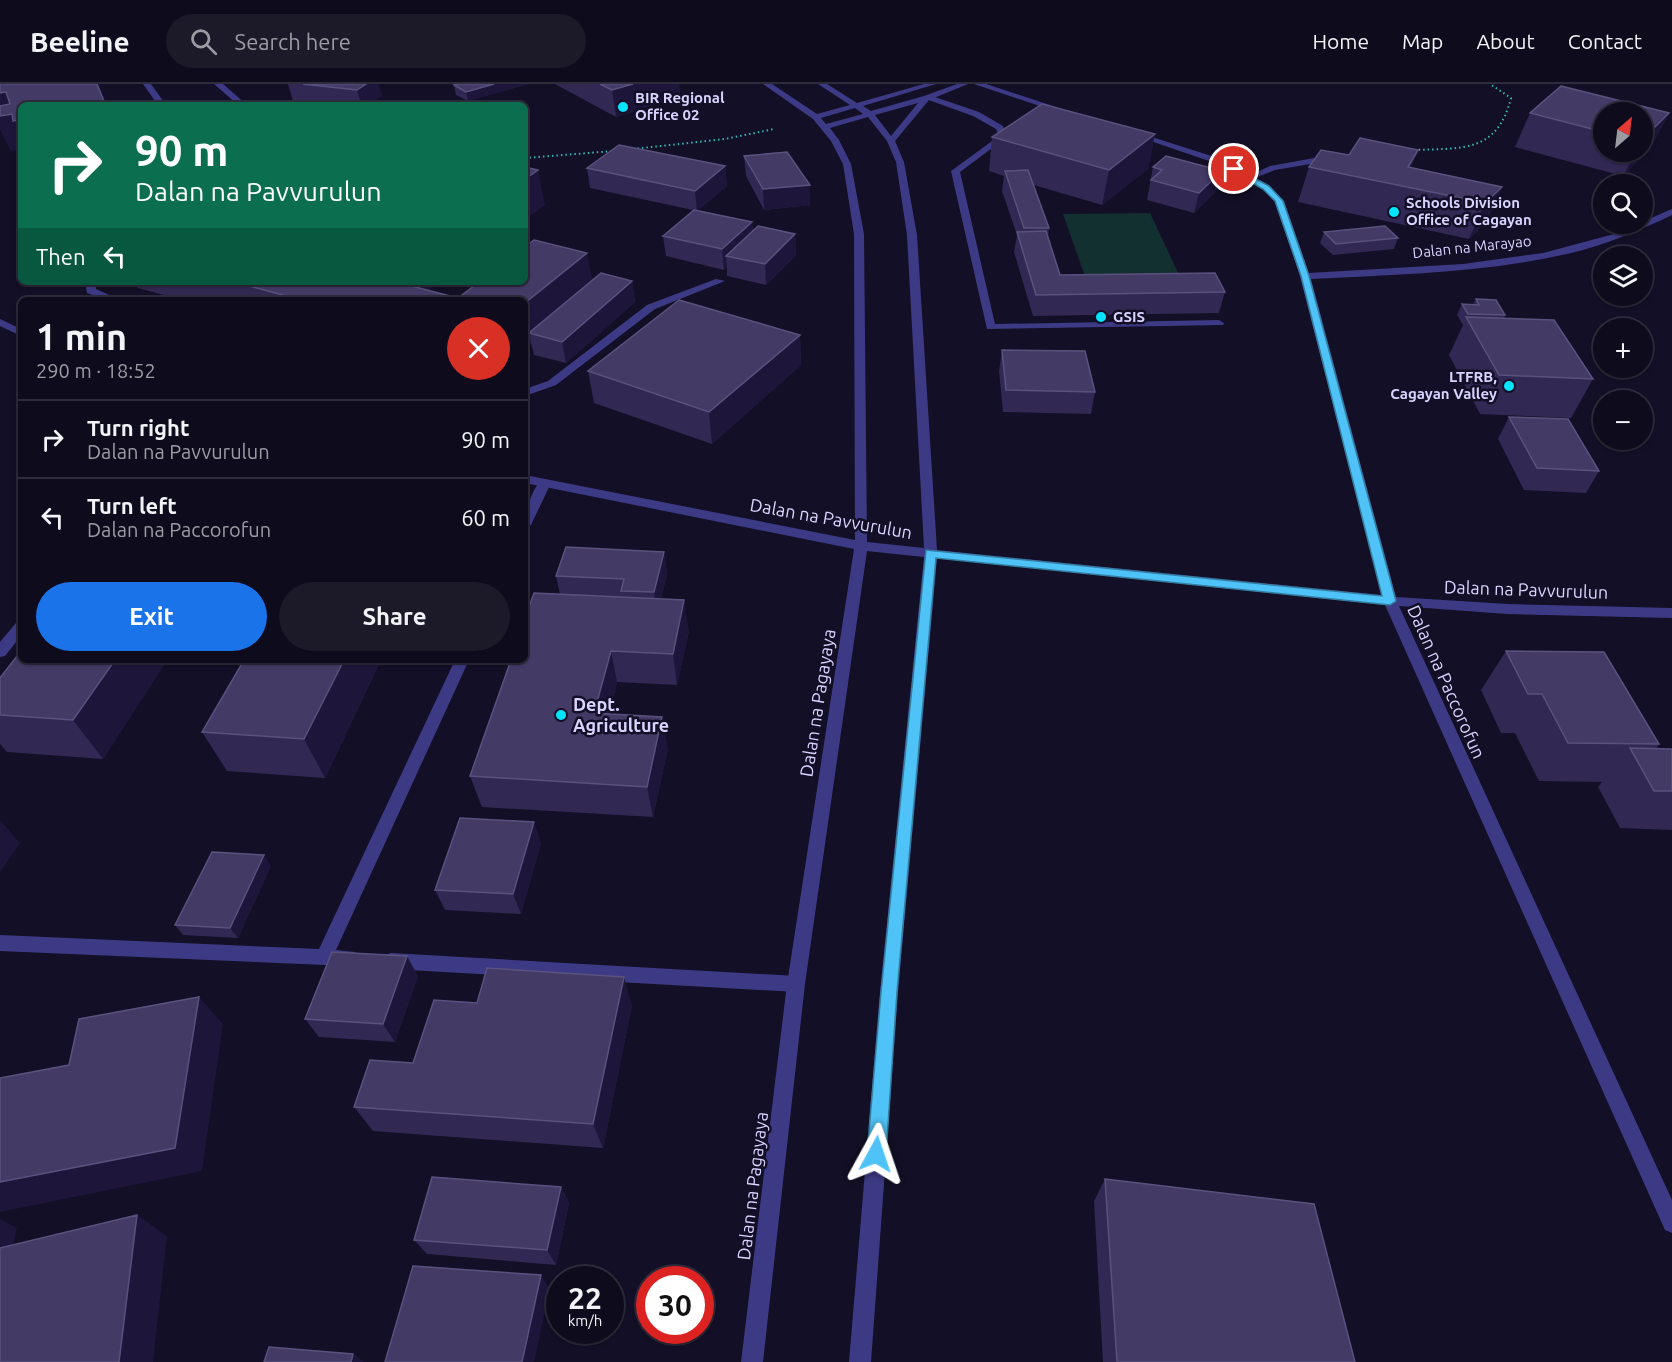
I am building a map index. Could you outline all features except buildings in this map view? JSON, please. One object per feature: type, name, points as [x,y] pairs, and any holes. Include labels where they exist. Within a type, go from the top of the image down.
[{"type":"street","points":[[147,84],[160,102]]},
{"type":"street","points":[[218,84],[239,102]]},
{"type":"street","name":"Dalan na Pagayaya","points":[[752,1362],[796,984],[861,546],[859,234],[847,164],[821,122],[767,84]]},
{"type":"street","points":[[822,84],[865,111],[891,141],[900,162],[912,235],[931,553],[889,992],[860,1362]]},
{"type":"street","points":[[821,122],[865,111],[902,94],[932,84]]},
{"type":"street","points":[[821,122],[928,98],[964,84]]},
{"type":"street","points":[[978,84],[1080,116]]},
{"type":"street","points":[[838,93],[902,94]]},
{"type":"street","points":[[891,141],[928,98]]},
{"type":"street","points":[[928,98],[976,114],[1000,128],[1003,136],[955,171],[991,327],[1219,323]]},
{"type":"street","name":"Dalan na Paccorofun","points":[[1125,130],[1218,161],[1250,177],[1279,201],[1305,276],[1390,601],[1672,1223]]},
{"type":"street","points":[[1250,177],[1273,168],[1340,157]]},
{"type":"street","name":"Dalan na Marayao","points":[[1305,276],[1469,265],[1554,253],[1617,236],[1672,212]]},
{"type":"street","points":[[528,392],[552,383],[651,307],[720,281]]},
{"type":"street","points":[[90,285],[91,291],[107,297]]},
{"type":"street","points":[[0,322],[18,331]]},
{"type":"street","name":"Dalan na Pavvurulun","points":[[528,480],[861,546],[1390,601],[1507,609],[1672,613]]},
{"type":"street","points":[[528,519],[545,483]]},
{"type":"street","points":[[0,652],[18,630]]},
{"type":"street","points":[[324,957],[461,663]]},
{"type":"street","points":[[0,943],[324,957],[796,984]]},
{"type":"path","points":[[1415,150],[1462,148],[1496,134],[1506,118],[1511,98],[1490,84]]},
{"type":"path","points":[[631,149],[725,139],[774,129]]},
{"type":"path","points":[[528,158],[620,151]]},
{"type":"green space","points":[[1150,213],[1182,281],[1087,282],[1063,214]]},
{"type":"place","name":"BIR Regional Office 02","points":[[623,107]]},
{"type":"place","name":"Schools Division Office of Cagayan","points":[[1394,212]]},
{"type":"place","name":"GSIS","points":[[1101,317]]},
{"type":"place","name":"LTFRB, Cagayan Valley","points":[[1509,386]]},
{"type":"place","name":"Dept. Agriculture","points":[[561,715]]},
{"type":"route","points":[[876,1154],[889,992],[931,553],[1390,601],[1305,276],[1279,201],[1266,188],[1234,169]]}]
